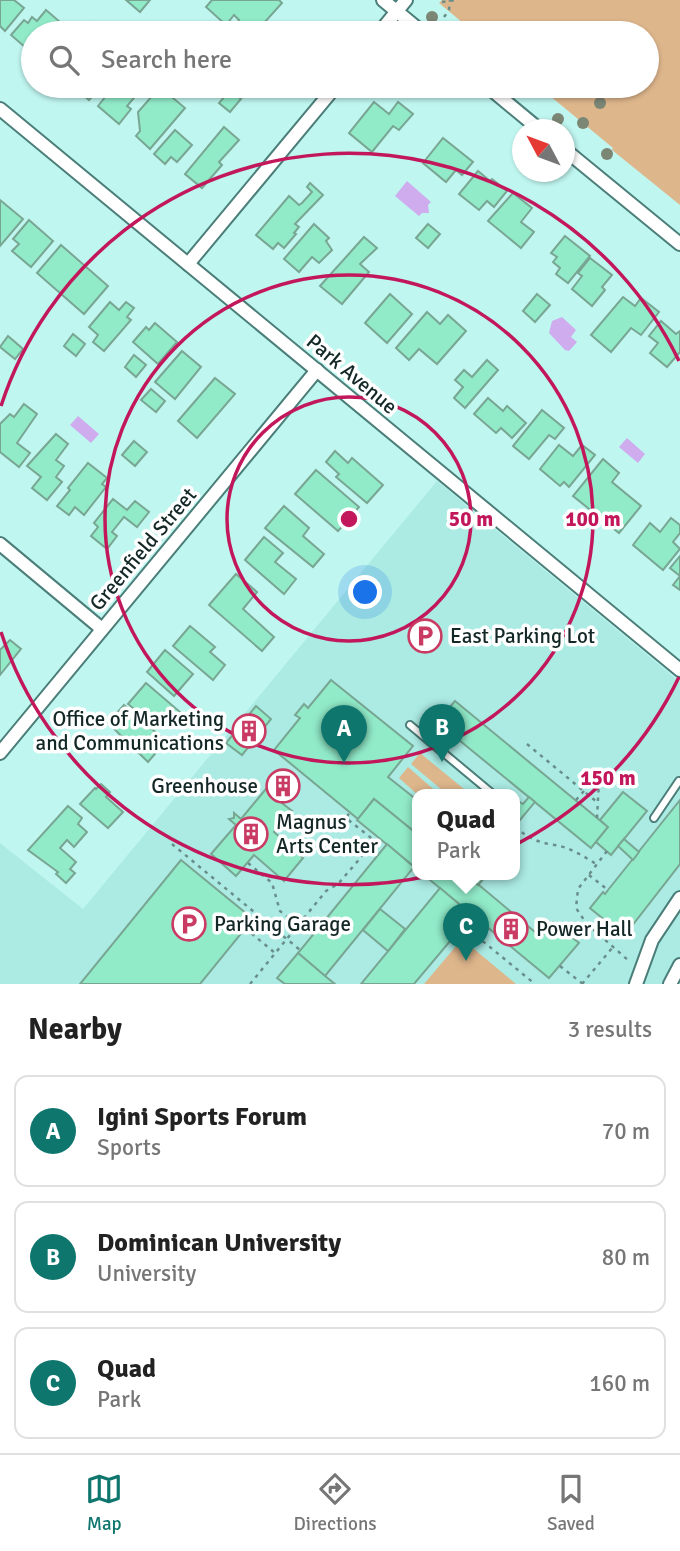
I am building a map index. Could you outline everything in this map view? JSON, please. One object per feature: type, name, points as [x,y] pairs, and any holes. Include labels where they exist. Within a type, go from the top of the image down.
[{"type":"street","points":[[383,0],[408,21]]},
{"type":"street","points":[[389,21],[406,0]]},
{"type":"street","points":[[188,264],[326,98]]},
{"type":"street","points":[[501,98],[527,119]]},
{"type":"street","name":"Park Avenue","points":[[0,109],[680,670]]},
{"type":"street","points":[[575,157],[680,244]]},
{"type":"street","name":"Greenfield Street","points":[[0,752],[317,370]]},
{"type":"street","points":[[0,544],[102,629]]},
{"type":"street","points":[[636,984],[652,940],[680,898]]},
{"type":"street","points":[[670,984],[680,965]]},
{"type":"lane","points":[[410,725],[487,789]]},
{"type":"lane","points":[[654,818],[678,780]]},
{"type":"path","points":[[442,2],[452,0],[444,17]]},
{"type":"path","points":[[527,744],[598,803]]},
{"type":"path","points":[[597,818],[599,781]]},
{"type":"path","points":[[576,800],[584,791]]},
{"type":"path","points":[[250,984],[326,891],[338,884],[374,841],[346,818],[350,812]]},
{"type":"path","points":[[520,830],[537,842],[555,845],[582,855],[596,864]]},
{"type":"path","points":[[172,844],[300,950]]},
{"type":"path","points":[[607,851],[578,889],[576,908],[586,923],[629,961]]},
{"type":"path","points":[[248,863],[272,883],[280,911],[298,925]]},
{"type":"path","points":[[589,875],[608,890]]},
{"type":"path","points":[[463,925],[535,984]]},
{"type":"path","points":[[245,928],[275,953]]},
{"type":"path","points":[[560,966],[583,984],[613,947]]},
{"type":"shaded area","points":[[442,0],[680,0],[680,205],[553,98],[659,98],[659,21],[461,21],[439,3]]},
{"type":"shaded area","points":[[407,181],[431,202],[428,205],[429,213],[419,216],[395,196]]},
{"type":"shaded area","points":[[562,317],[576,330],[571,337],[577,342],[569,351],[549,333],[552,321]]},
{"type":"shaded area","points":[[78,416],[99,434],[91,443],[70,425]]},
{"type":"shaded area","points":[[627,438],[645,454],[638,463],[619,447]]},
{"type":"shaded area","points":[[437,481],[680,682],[680,984],[0,984],[0,843],[83,909]]},
{"type":"shaded area","points":[[420,753],[464,789],[441,789],[411,764]]},
{"type":"shaded area","points":[[408,767],[433,789],[412,790],[399,778]]},
{"type":"shaded area","points":[[462,939],[516,984],[424,984]]},
{"type":"building","points":[[0,0],[14,0],[24,8],[5,31],[0,26]]},
{"type":"building","points":[[126,0],[150,0],[140,12]]},
{"type":"building","points":[[212,0],[279,0],[282,3],[266,21],[238,21],[234,15],[229,21],[222,21],[206,7]]},
{"type":"building","points":[[46,10],[59,21],[37,21]]},
{"type":"building","points":[[21,23],[21,44],[11,35]]},
{"type":"building","points":[[104,98],[134,98],[127,106],[131,109],[119,124],[98,106]]},
{"type":"building","points":[[150,98],[173,98],[185,108],[150,149],[136,136],[140,131],[138,112]]},
{"type":"building","points":[[223,98],[241,99],[230,112],[219,103]]},
{"type":"building","points":[[374,102],[389,114],[398,102],[413,114],[399,130],[393,126],[372,152],[349,133]]},
{"type":"building","points":[[224,127],[239,140],[219,162],[222,165],[202,188],[185,174]]},
{"type":"building","points":[[175,130],[192,145],[177,162],[171,157],[165,164],[154,154]]},
{"type":"building","points":[[443,138],[473,162],[462,175],[456,170],[446,182],[423,163]]},
{"type":"building","points":[[478,171],[507,191],[494,207],[487,201],[479,210],[459,194]]},
{"type":"building","points":[[310,183],[323,195],[295,224],[299,227],[294,233],[296,234],[284,248],[278,243],[273,249],[256,235],[289,196],[299,205],[302,203],[312,192],[307,187]]},
{"type":"building","points":[[513,193],[532,208],[521,222],[534,232],[521,248],[488,221]]},
{"type":"building","points":[[0,200],[23,219],[0,246]]},
{"type":"building","points":[[29,220],[53,241],[31,267],[12,251],[19,244],[13,239]]},
{"type":"building","points":[[314,224],[329,238],[326,241],[332,250],[319,263],[312,257],[299,272],[284,259]]},
{"type":"building","points":[[428,224],[440,234],[428,248],[416,238]]},
{"type":"building","points":[[565,236],[590,256],[568,283],[556,274],[560,268],[553,262],[557,257],[551,253]]},
{"type":"building","points":[[364,237],[377,248],[360,264],[369,272],[342,304],[320,286]]},
{"type":"building","points":[[61,245],[108,286],[84,314],[37,273]]},
{"type":"building","points":[[590,258],[612,275],[602,287],[605,290],[592,306],[572,289],[582,276],[578,273]]},
{"type":"building","points":[[390,294],[412,314],[387,343],[365,323]]},
{"type":"building","points":[[537,294],[550,305],[535,322],[523,311]]},
{"type":"building","points":[[623,297],[635,306],[641,298],[659,312],[641,335],[631,328],[611,352],[591,335]]},
{"type":"building","points":[[110,302],[119,310],[126,302],[134,308],[127,317],[131,320],[104,351],[93,342],[98,335],[89,327]]},
{"type":"building","points":[[427,312],[440,324],[448,315],[466,331],[437,364],[419,349],[409,360],[396,348]]},
{"type":"building","points":[[661,321],[676,334],[680,331],[680,352],[667,367],[650,353],[658,343],[649,336]]},
{"type":"building","points":[[155,323],[177,342],[158,364],[133,342],[146,327],[149,330]]},
{"type":"building","points":[[73,334],[85,344],[76,356],[64,346]]},
{"type":"building","points":[[8,336],[23,349],[15,359],[0,347]]},
{"type":"building","points":[[182,351],[201,367],[175,399],[155,382]]},
{"type":"building","points":[[134,355],[146,365],[136,377],[125,367]]},
{"type":"building","points":[[487,360],[498,370],[465,408],[454,398],[463,387],[455,380],[464,370],[472,377]]},
{"type":"building","points":[[215,378],[235,394],[197,438],[178,421]]},
{"type":"building","points":[[151,389],[165,401],[156,412],[141,400]]},
{"type":"building","points":[[488,398],[503,411],[507,406],[526,423],[512,438],[501,428],[496,433],[474,414]]},
{"type":"building","points":[[24,404],[37,414],[17,443],[30,453],[19,467],[0,452],[0,424],[10,414],[14,417]]},
{"type":"building","points":[[542,410],[564,428],[555,439],[549,435],[529,459],[513,446]]},
{"type":"building","points":[[56,434],[68,444],[56,460],[64,466],[56,477],[62,482],[47,500],[32,488],[41,477],[27,466]]},
{"type":"building","points":[[134,441],[147,452],[135,466],[122,455]]},
{"type":"building","points":[[559,445],[573,456],[582,445],[595,455],[569,487],[564,482],[560,486],[540,469]]},
{"type":"building","points":[[335,451],[348,463],[352,458],[383,485],[367,503],[336,477],[339,474],[326,462]]},
{"type":"building","points":[[603,459],[619,473],[612,482],[641,506],[619,533],[573,496]]},
{"type":"building","points":[[88,463],[107,478],[102,484],[106,487],[84,515],[75,507],[69,515],[57,506]]},
{"type":"building","points":[[316,470],[359,507],[338,531],[295,494]]},
{"type":"building","points":[[113,499],[127,510],[135,501],[149,512],[137,527],[124,517],[112,532],[117,536],[107,549],[91,536],[98,527],[94,523]]},
{"type":"building","points":[[284,506],[309,528],[303,536],[324,554],[313,567],[265,528]]},
{"type":"building","points":[[671,518],[680,525],[680,533],[673,542],[680,549],[663,570],[633,545],[650,523],[660,532]]},
{"type":"building","points":[[264,537],[283,553],[275,562],[296,579],[284,594],[245,560]]},
{"type":"building","points":[[680,556],[680,576],[670,568]]},
{"type":"building","points":[[236,574],[257,592],[243,609],[274,637],[262,651],[209,605]]},
{"type":"building","points":[[680,576],[680,590],[673,585]]},
{"type":"building","points":[[190,626],[215,647],[210,652],[225,665],[213,680],[173,646]]},
{"type":"building","points":[[10,640],[21,649],[0,675],[0,650]]},
{"type":"building","points":[[165,650],[193,674],[174,696],[147,672]]},
{"type":"building","points":[[331,680],[413,746],[388,777],[412,796],[412,830],[374,799],[358,819],[274,750],[300,718],[295,715],[304,704],[308,708]]},
{"type":"building","points":[[146,683],[180,712],[175,718],[169,713],[156,727],[128,704]]},
{"type":"building","points":[[455,701],[608,827],[591,848],[437,722]]},
{"type":"building","points":[[124,705],[166,741],[148,762],[108,723]]},
{"type":"building","name":"Office of Marketing and Communications","points":[[256,706],[271,719],[242,755],[226,743]]},
{"type":"building","name":"Greenhouse","points":[[279,774],[295,788],[286,798],[270,784]]},
{"type":"building","points":[[101,784],[110,792],[106,797],[123,812],[108,828],[80,804]]},
{"type":"building","name":"Magnus Arts Center","points":[[270,784],[286,798],[282,803],[292,811],[274,832],[303,858],[284,881],[254,855],[236,876],[211,854],[236,825],[229,819],[234,818],[234,813],[241,819]]},
{"type":"building","points":[[623,792],[647,811],[611,855],[596,842],[608,827],[600,820]]},
{"type":"building","points":[[529,797],[535,802],[520,820],[520,802],[523,804]]},
{"type":"building","points":[[374,799],[412,830],[412,865],[357,820]]},
{"type":"building","points":[[680,800],[680,864],[624,936],[590,908],[603,892],[605,894]]},
{"type":"building","points":[[68,806],[82,818],[78,824],[87,832],[74,847],[67,840],[60,848],[76,862],[70,869],[75,873],[66,883],[56,874],[58,872],[28,850]]},
{"type":"building","points":[[624,839],[639,852],[633,860],[618,846]]},
{"type":"building","points":[[387,844],[412,865],[412,869],[325,976],[298,953]]},
{"type":"building","name":"Parking Garage","points":[[181,860],[253,919],[200,984],[80,984]]},
{"type":"building","name":"Power Hall","points":[[430,880],[473,880],[541,937],[553,922],[579,943],[549,978]]},
{"type":"building","points":[[440,888],[472,915],[414,984],[361,984]]},
{"type":"building","points":[[380,909],[405,929],[388,951],[363,930]]},
{"type":"building","points":[[298,953],[335,984],[285,984],[277,978]]},
{"type":"place","name":"East Parking Lot","points":[[425,636]]},
{"type":"place","name":"Office of Marketing and Communications","points":[[249,731]]},
{"type":"place","name":"Dominican University","points":[[442,762]]},
{"type":"place","name":"Igini Sports Forum","points":[[344,763]]},
{"type":"place","name":"Greenhouse","points":[[283,786]]},
{"type":"place","name":"Magnus Arts Center","points":[[251,834]]},
{"type":"place","name":"Parking Garage","points":[[189,924]]},
{"type":"place","name":"Power Hall","points":[[511,929]]},
{"type":"place","name":"Quad","points":[[466,961]]}]
